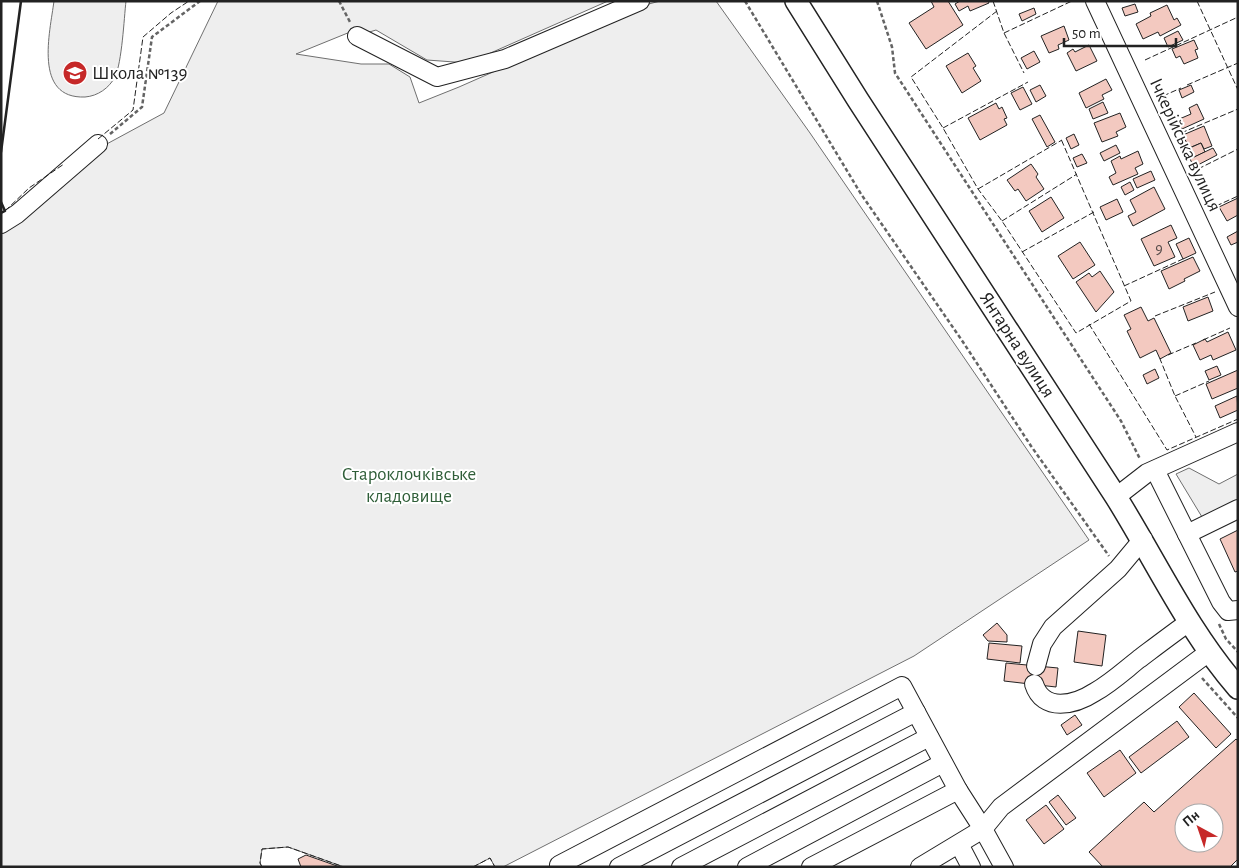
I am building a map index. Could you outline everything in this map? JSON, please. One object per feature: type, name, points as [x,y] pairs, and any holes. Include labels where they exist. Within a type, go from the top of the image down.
[{"type":"main road","name":"Янтарна вулиця","points":[[796,1],[858,100],[1143,539],[1189,622],[1209,652],[1238,688]]},
{"type":"street","points":[[357,36],[437,77],[505,58],[640,1]]},
{"type":"street","name":"Ічкерійська вулиця","points":[[1095,1],[1238,307]]},
{"type":"street","points":[[1,224],[17,214],[98,144]]},
{"type":"street","points":[[1116,497],[1151,471],[1238,432]]},
{"type":"street","points":[[1151,471],[1187,534],[1221,602],[1228,611],[1238,610]]},
{"type":"street","points":[[1187,534],[1238,509]]},
{"type":"street","points":[[1036,666],[1042,644],[1053,626],[1118,569],[1143,539]]},
{"type":"street","points":[[1034,684],[1036,692],[1044,701],[1056,704],[1074,701],[1094,693],[1189,622]]},
{"type":"street","points":[[930,864],[983,829],[1001,807],[1209,652]]},
{"type":"street","points":[[559,866],[902,686],[943,764],[1004,867]]},
{"type":"street","points":[[619,867],[916,712]]},
{"type":"street","points":[[681,867],[929,737]]},
{"type":"street","points":[[747,867],[943,764]]},
{"type":"street","points":[[811,867],[958,790]]},
{"type":"street","points":[[959,844],[971,867]]},
{"type":"path","points":[[98,144],[142,107],[152,37],[200,1]]},
{"type":"path","points":[[339,1],[357,36]]},
{"type":"path","points":[[745,1],[861,194],[1031,446],[1118,569]]},
{"type":"path","points":[[877,1],[892,47],[895,73],[1121,421],[1151,471]]},
{"type":"path","points":[[1218,622],[1226,639],[1238,652]]},
{"type":"green space","points":[[54,1],[126,1],[121,51],[117,70],[110,85],[103,91],[85,97],[69,95],[58,87],[51,76],[48,46]]},
{"type":"green space","name":"Староклочківське кладовище","points":[[218,1],[608,1],[468,63],[427,60],[376,30],[363,34],[360,28],[296,54],[361,64],[389,64],[410,77],[419,103],[645,5],[660,1],[716,1],[810,133],[1089,540],[914,656],[503,867],[495,867],[490,858],[473,867],[344,867],[288,847],[262,849],[260,863],[262,867],[1,867],[1,234],[103,146],[164,113]]},
{"type":"green space","points":[[1189,468],[1219,484],[1238,474],[1238,500],[1202,517],[1176,474]]},
{"type":"building","points":[[931,1],[948,1],[963,25],[926,49],[909,23],[934,7]]},
{"type":"building","points":[[960,1],[988,1],[989,3],[970,11],[968,6],[959,11],[955,4]]},
{"type":"building","points":[[1135,4],[1138,12],[1125,16],[1122,8]]},
{"type":"building","points":[[1167,5],[1174,20],[1177,18],[1181,25],[1160,36],[1158,32],[1143,39],[1136,24],[1151,16],[1150,13]]},
{"type":"building","points":[[1034,8],[1036,14],[1022,21],[1019,14]]},
{"type":"building","points":[[1064,26],[1069,40],[1058,45],[1059,49],[1049,53],[1041,36]]},
{"type":"building","points":[[1178,31],[1183,40],[1168,47],[1164,38]]},
{"type":"building","points":[[1194,40],[1198,49],[1195,50],[1198,58],[1184,64],[1180,56],[1176,58],[1172,49]]},
{"type":"building","points":[[1089,45],[1097,61],[1076,71],[1067,53],[1073,49],[1075,52]]},
{"type":"building","points":[[1034,51],[1040,62],[1027,69],[1021,58]]},
{"type":"building","points":[[968,53],[976,66],[973,68],[981,81],[962,93],[946,66]]},
{"type":"building","points":[[1106,79],[1112,90],[1102,95],[1104,99],[1086,108],[1079,93]]},
{"type":"building","points":[[1040,85],[1046,96],[1036,102],[1030,90]]},
{"type":"building","points":[[1191,85],[1194,92],[1182,98],[1179,90]]},
{"type":"building","points":[[1023,87],[1032,104],[1020,110],[1011,93]]},
{"type":"building","points":[[1103,102],[1108,113],[1093,119],[1089,109]]},
{"type":"building","points":[[996,103],[999,109],[1002,107],[1007,118],[1004,119],[1007,125],[980,140],[968,118]]},
{"type":"building","points":[[1197,104],[1204,119],[1182,129],[1177,120],[1191,114],[1189,108]]},
{"type":"building","points":[[1120,113],[1126,127],[1116,132],[1118,136],[1102,142],[1094,123]]},
{"type":"building","points":[[1040,115],[1055,142],[1047,147],[1032,119]]},
{"type":"building","points":[[1204,126],[1212,146],[1204,149],[1201,143],[1189,148],[1183,135]]},
{"type":"building","points":[[1074,134],[1079,145],[1071,149],[1066,138]]},
{"type":"building","points":[[1201,143],[1205,152],[1190,159],[1185,150]]},
{"type":"building","points":[[1116,145],[1120,153],[1104,161],[1100,153]]},
{"type":"building","points":[[1213,148],[1217,155],[1194,167],[1190,159]]},
{"type":"building","points":[[1138,151],[1143,164],[1135,168],[1138,174],[1113,185],[1109,177],[1116,173],[1111,161],[1120,156],[1121,159]]},
{"type":"building","points":[[1082,154],[1087,163],[1077,167],[1073,158]]},
{"type":"building","points":[[1031,164],[1038,174],[1036,177],[1044,189],[1026,201],[1018,189],[1015,191],[1007,180]]},
{"type":"building","points":[[1151,171],[1155,180],[1137,188],[1133,179]]},
{"type":"building","points":[[1130,182],[1134,190],[1125,195],[1121,187]]},
{"type":"building","points":[[1154,187],[1165,209],[1133,226],[1128,216],[1136,212],[1130,200]]},
{"type":"building","points":[[1051,197],[1064,218],[1042,232],[1029,211]]},
{"type":"building","points":[[1238,198],[1238,215],[1227,221],[1219,207]]},
{"type":"building","points":[[1117,199],[1123,212],[1106,220],[1100,207]]},
{"type":"building","points":[[1171,225],[1177,238],[1168,242],[1175,257],[1154,266],[1141,239]]},
{"type":"building","points":[[1238,231],[1238,242],[1231,245],[1227,237]]},
{"type":"building","points":[[1189,238],[1196,253],[1183,259],[1176,244]]},
{"type":"building","points":[[1080,242],[1095,265],[1073,279],[1058,256]]},
{"type":"building","points":[[1193,257],[1200,271],[1169,289],[1161,271]]},
{"type":"building","points":[[1100,271],[1114,292],[1096,312],[1076,282],[1089,273],[1092,277]]},
{"type":"building","points":[[1208,297],[1213,311],[1188,321],[1183,307]]},
{"type":"building","points":[[1141,307],[1148,321],[1154,318],[1171,353],[1160,359],[1156,350],[1140,358],[1127,331],[1131,329],[1124,315]]},
{"type":"building","points":[[1228,332],[1236,350],[1213,360],[1211,355],[1200,360],[1193,345],[1205,339],[1207,342]]},
{"type":"building","points":[[1217,366],[1221,375],[1209,380],[1205,371]]},
{"type":"building","points":[[1155,369],[1159,378],[1147,384],[1143,375]]},
{"type":"building","points":[[1238,370],[1238,388],[1212,399],[1206,384]]},
{"type":"building","points":[[1237,396],[1238,410],[1220,418],[1215,406]]},
{"type":"building","points":[[1238,530],[1238,571],[1235,572],[1220,539]]},
{"type":"building","points":[[997,623],[1007,635],[1007,642],[988,641],[983,635]]},
{"type":"building","points":[[1078,631],[1106,635],[1102,666],[1074,662]]},
{"type":"building","points":[[989,643],[1022,646],[1020,663],[987,659]]},
{"type":"building","points":[[1006,663],[1058,668],[1056,687],[1004,681]]},
{"type":"building","points":[[1194,693],[1231,734],[1216,748],[1179,707]]},
{"type":"building","points":[[1075,715],[1082,725],[1067,735],[1061,725]]},
{"type":"building","points":[[1177,721],[1189,737],[1141,773],[1129,757]]},
{"type":"building","points":[[1236,739],[1238,741],[1238,859],[1230,867],[1103,867],[1089,852],[1144,802],[1154,812]]},
{"type":"building","points":[[1120,750],[1136,773],[1104,797],[1087,773]]},
{"type":"building","points":[[1058,795],[1076,818],[1066,825],[1049,802]]},
{"type":"building","points":[[1046,805],[1064,829],[1044,844],[1026,820]]},
{"type":"building","points":[[306,855],[340,867],[301,867],[298,859]]},
{"type":"fence","points":[[98,139],[133,110],[143,37],[171,13],[189,1]]},
{"type":"fence","points":[[993,1],[1004,33],[1024,73]]},
{"type":"fence","points":[[1004,33],[1072,1]]},
{"type":"fence","points":[[1197,1],[1238,90]]},
{"type":"fence","points":[[997,11],[911,77],[978,189],[1002,221],[1076,333],[1131,301],[1061,139]]},
{"type":"fence","points":[[1145,60],[1238,17]]},
{"type":"fence","points":[[1187,85],[1238,63]]},
{"type":"fence","points":[[943,128],[1028,82]]},
{"type":"fence","points":[[1163,96],[1181,88]]},
{"type":"fence","points":[[1181,133],[1238,109]]},
{"type":"fence","points":[[978,189],[1062,140]]},
{"type":"fence","points":[[1198,169],[1238,149]]},
{"type":"fence","points":[[5,211],[29,188],[64,164]]},
{"type":"fence","points":[[1002,221],[1077,174]]},
{"type":"fence","points":[[1216,206],[1238,196]]},
{"type":"fence","points":[[1022,252],[1094,212]]},
{"type":"fence","points":[[1124,286],[1185,258]]},
{"type":"fence","points":[[1155,316],[1215,292]]},
{"type":"fence","points":[[1089,324],[1167,450],[1238,419]]},
{"type":"fence","points":[[1203,340],[1230,328]]},
{"type":"fence","points":[[1168,355],[1196,343]]},
{"type":"fence","points":[[1161,358],[1175,396],[1196,437]]},
{"type":"fence","points":[[1175,396],[1209,381]]},
{"type":"fence","points":[[262,867],[260,863],[262,849],[288,847],[344,867]]},
{"type":"fence","points":[[473,867],[490,858],[495,867]]},
{"type":"wall","points":[[1,152],[21,1]]},
{"type":"wall","points":[[1,202],[5,211],[1,213]]},
{"type":"place","name":"Школа №139","points":[[75,73]]}]
